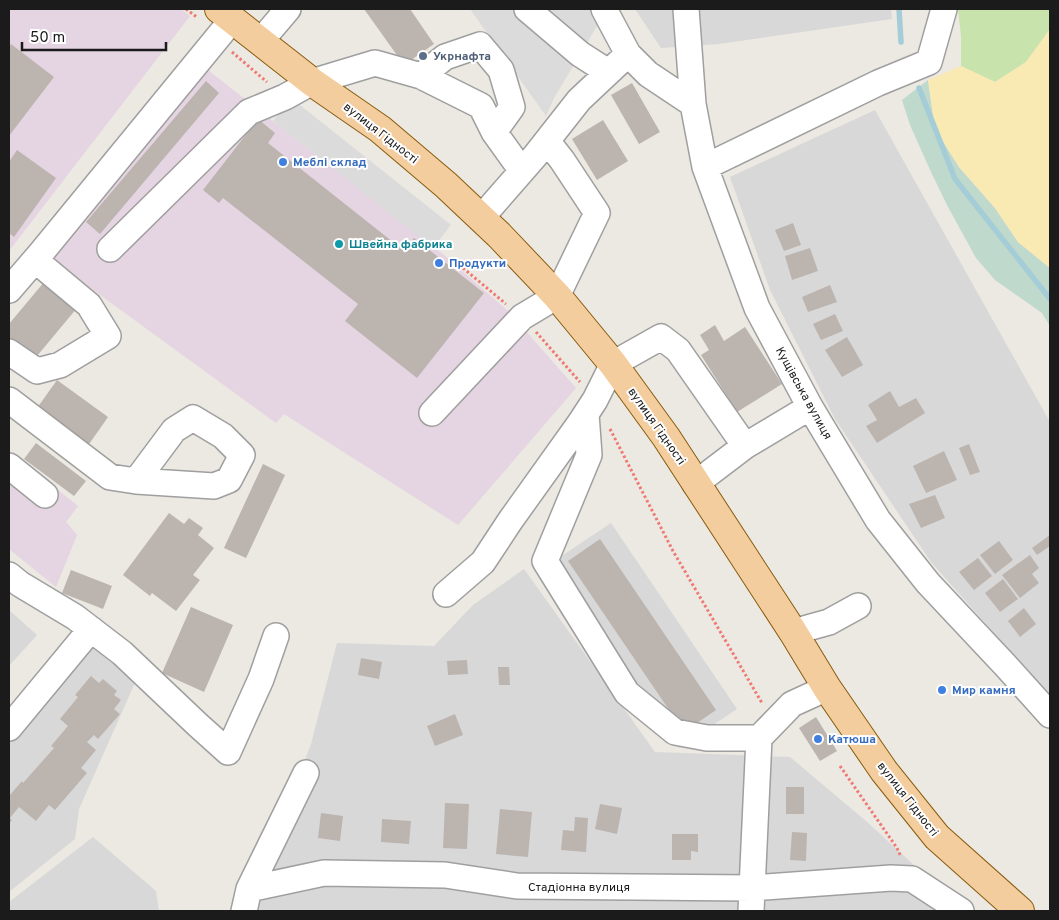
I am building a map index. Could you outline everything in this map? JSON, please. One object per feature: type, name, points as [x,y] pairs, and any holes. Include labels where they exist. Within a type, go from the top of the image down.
[{"type":"main road","name":"вулиця Гідності","points":[[226,14],[312,82],[380,129],[446,185],[499,235],[556,296],[612,364],[666,437],[793,632],[827,688],[884,771],[937,836],[1020,911]]},
{"type":"street","points":[[260,42],[288,9]]},
{"type":"street","points":[[527,9],[580,54],[608,72]]},
{"type":"street","points":[[604,9],[628,54],[648,74],[693,104]]},
{"type":"street","name":"Кущівська вулиця","points":[[686,9],[693,104],[705,167],[757,308],[810,407],[878,520],[928,583],[1050,715]]},
{"type":"street","points":[[705,167],[878,83],[929,62],[944,9]]},
{"type":"street","points":[[9,290],[35,260],[226,14]]},
{"type":"street","points":[[421,76],[445,57],[480,45],[501,70],[512,108],[494,132]]},
{"type":"street","points":[[481,218],[547,141],[579,100],[628,54]]},
{"type":"street","points":[[110,249],[249,112],[285,97],[312,82],[375,64],[421,76],[481,106],[494,132],[522,171]]},
{"type":"street","points":[[432,413],[522,317],[556,296],[597,213],[547,141]]},
{"type":"street","points":[[9,352],[38,371],[60,365],[108,336],[89,305],[35,260]]},
{"type":"street","points":[[446,594],[483,562],[590,407],[612,364],[661,337],[678,350],[745,446]]},
{"type":"street","points":[[9,400],[110,477],[136,481]]},
{"type":"street","points":[[590,407],[589,455],[546,561],[627,693],[675,732],[707,738],[766,731]]},
{"type":"street","points":[[696,484],[745,446],[810,407]]},
{"type":"street","points":[[9,466],[45,496]]},
{"type":"street","points":[[9,575],[20,584],[74,617],[122,653],[228,752],[261,679],[276,636]]},
{"type":"street","points":[[793,632],[829,622],[858,606]]},
{"type":"street","points":[[9,728],[91,629]]},
{"type":"street","points":[[751,900],[766,731],[792,704],[827,688]]},
{"type":"street","points":[[246,900],[306,773]]},
{"type":"street","name":"Стадіонна вулиця","points":[[246,900],[324,873],[445,875],[517,886],[751,900],[891,878],[912,879]]},
{"type":"street","points":[[912,879],[961,911]]},
{"type":"path","points":[[464,268],[522,317],[553,351],[590,407],[673,551],[766,731]]},
{"type":"path","points":[[840,766],[896,848],[912,879]]},
{"type":"shaded area","points":[[9,9],[181,9],[190,16],[9,251]]},
{"type":"shaded area","points":[[470,9],[592,9],[600,21],[554,98],[546,116]]},
{"type":"shaded area","points":[[635,9],[891,9],[892,19],[719,44],[661,48]]},
{"type":"shaded area","points":[[204,67],[444,255],[508,311],[576,388],[458,525],[284,414],[276,423],[48,257]]},
{"type":"shaded area","points":[[291,98],[451,225],[433,248],[273,121]]},
{"type":"shaded area","points":[[875,110],[1050,422],[1050,696],[931,562],[835,419],[770,290],[730,177]]},
{"type":"shaded area","points":[[9,451],[78,506],[66,522],[77,535],[56,587],[9,549]]},
{"type":"shaded area","points":[[611,523],[737,709],[679,748],[554,561]]},
{"type":"shaded area","points":[[524,569],[655,752],[790,757],[866,821],[964,911],[250,911],[265,864],[311,744],[337,643],[434,646],[473,605]]},
{"type":"shaded area","points":[[9,610],[37,635],[9,666]]},
{"type":"shaded area","points":[[90,637],[138,676],[79,809],[75,839],[9,892],[9,733]]},
{"type":"shaded area","points":[[93,837],[156,891],[159,911],[9,911],[9,902]]},
{"type":"green space","points":[[958,9],[1050,9],[1050,29],[1026,62],[995,82],[961,66],[961,36]]},
{"type":"green space","points":[[928,80],[935,129],[959,167],[995,208],[1018,242],[1050,268],[1050,326],[1042,313],[995,280],[976,258],[948,207],[910,125],[902,100]]},
{"type":"sand","points":[[1050,29],[1050,268],[1018,242],[995,208],[959,167],[935,129],[928,80],[961,66],[995,82],[1026,62]]},
{"type":"building","points":[[364,9],[410,9],[434,44],[404,65]]},
{"type":"building","points":[[11,44],[54,77],[9,136],[9,48]]},
{"type":"building","points":[[206,81],[219,93],[100,234],[86,222]]},
{"type":"building","points":[[632,83],[660,132],[639,144],[611,95]]},
{"type":"building","name":"Швейна фабрика","points":[[258,119],[275,133],[268,143],[403,250],[414,238],[484,293],[417,378],[345,321],[358,304],[223,198],[219,203],[203,190]]},
{"type":"building","points":[[603,120],[628,161],[597,180],[572,139]]},
{"type":"building","points":[[17,150],[56,178],[14,237],[9,233],[9,162]]},
{"type":"building","points":[[793,223],[801,245],[784,251],[775,230]]},
{"type":"building","points":[[810,248],[818,271],[792,280],[785,256]]},
{"type":"building","points":[[45,281],[77,308],[32,362],[9,343],[9,324]]},
{"type":"building","points":[[830,285],[837,302],[808,312],[802,297]]},
{"type":"building","points":[[835,314],[843,331],[821,340],[813,324]]},
{"type":"building","points":[[715,325],[724,341],[745,327],[782,384],[737,412],[701,355],[709,350],[700,335]]},
{"type":"building","points":[[847,337],[863,365],[842,377],[825,350]]},
{"type":"building","points":[[57,380],[108,417],[87,447],[35,411]]},
{"type":"building","points":[[890,391],[899,407],[916,398],[925,413],[877,443],[866,426],[877,420],[868,405]]},
{"type":"building","points":[[36,443],[86,481],[74,496],[24,459]]},
{"type":"building","points":[[969,444],[980,472],[970,475],[959,448]]},
{"type":"building","points":[[944,451],[957,480],[926,493],[913,466]]},
{"type":"building","points":[[263,464],[285,475],[246,558],[224,548]]},
{"type":"building","points":[[935,495],[945,518],[921,528],[909,504]]},
{"type":"building","points":[[169,513],[184,524],[189,518],[203,528],[198,535],[214,548],[193,575],[200,580],[176,611],[152,593],[150,596],[123,575]]},
{"type":"building","points":[[1050,535],[1050,546],[1037,555],[1032,548]]},
{"type":"building","points":[[600,539],[716,710],[684,732],[568,561]]},
{"type":"building","points":[[999,541],[1013,560],[995,574],[980,555]]},
{"type":"building","points":[[1030,555],[1039,568],[1032,574],[1039,583],[1020,598],[1002,575]]},
{"type":"building","points":[[978,558],[992,576],[974,590],[959,572]]},
{"type":"building","points":[[71,570],[112,586],[103,609],[62,593]]},
{"type":"building","points":[[1003,579],[1018,599],[1000,612],[985,593]]},
{"type":"building","points":[[191,607],[233,625],[204,692],[162,673]]},
{"type":"building","points":[[1024,608],[1036,624],[1020,637],[1008,621]]},
{"type":"building","points":[[361,658],[382,662],[379,679],[358,675]]},
{"type":"building","points":[[467,660],[468,674],[448,675],[447,661]]},
{"type":"building","points":[[498,667],[509,667],[510,685],[499,685]]},
{"type":"building","points":[[91,676],[99,683],[103,679],[117,691],[114,695],[121,700],[114,709],[120,714],[98,739],[94,735],[87,742],[96,750],[81,768],[87,773],[55,810],[49,805],[36,821],[19,807],[10,818],[12,820],[9,824],[9,796],[54,748],[51,746],[68,726],[60,719],[78,697],[75,695]]},
{"type":"building","points":[[455,714],[463,735],[435,746],[427,726]]},
{"type":"building","name":"Катюша","points":[[816,717],[837,751],[820,761],[799,728]]},
{"type":"building","points":[[786,787],[804,787],[804,814],[786,814]]},
{"type":"building","points":[[445,803],[469,804],[467,849],[443,848]]},
{"type":"building","points":[[600,804],[622,808],[617,834],[595,829]]},
{"type":"building","points":[[500,809],[532,812],[528,857],[496,854]]},
{"type":"building","points":[[321,813],[343,816],[340,841],[318,838]]},
{"type":"building","points":[[575,817],[588,818],[586,852],[561,850],[563,830],[574,831]]},
{"type":"building","points":[[382,819],[411,821],[409,844],[381,842]]},
{"type":"building","points":[[792,832],[807,833],[806,861],[790,860]]},
{"type":"building","points":[[672,834],[698,834],[698,852],[691,851],[691,860],[672,860]]},
{"type":"waterway","points":[[899,9],[901,42]]},
{"type":"waterway","points":[[919,88],[955,179],[1050,299]]},
{"type":"place","name":"Укрнафта","points":[[423,56]]},
{"type":"place","name":"Меблі склад","points":[[283,162]]},
{"type":"place","name":"Швейна фабрика","points":[[339,244]]},
{"type":"place","name":"Продукти","points":[[439,263]]},
{"type":"place","name":"Мир камня","points":[[942,690]]},
{"type":"place","name":"Катюша","points":[[818,739]]}]
